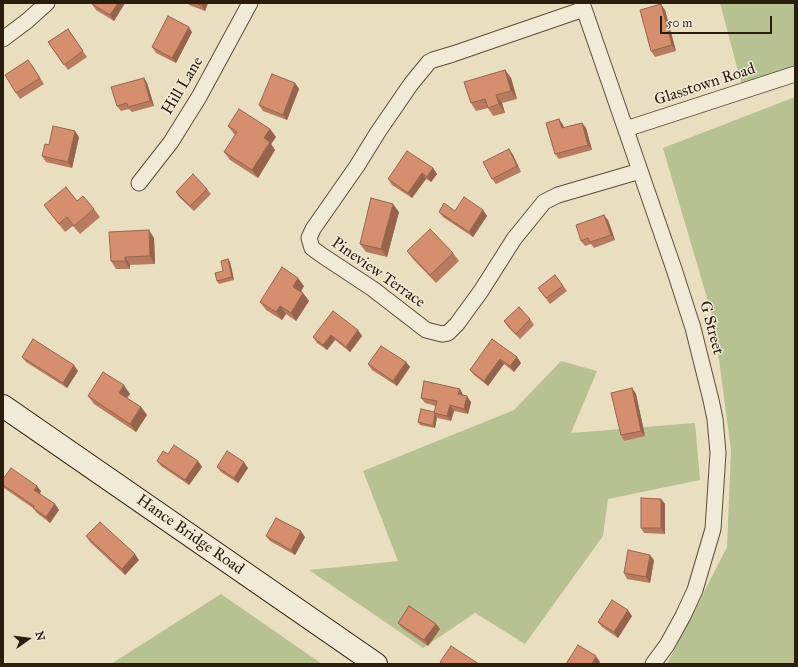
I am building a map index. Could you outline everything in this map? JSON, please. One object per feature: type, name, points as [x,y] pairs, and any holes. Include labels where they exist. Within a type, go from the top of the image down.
[{"type":"street","points":[[3,39],[27,21],[47,3]]},
{"type":"street","name":"Hill Lane","points":[[139,183],[171,142],[199,97],[250,3]]},
{"type":"street","name":"G Street","points":[[583,6],[693,328],[715,419],[718,453],[713,529],[698,583],[683,616],[667,645],[653,664]]},
{"type":"street","name":"Pineview Terrace","points":[[583,6],[429,62],[411,84],[313,229],[309,238],[312,248],[373,289],[426,330],[442,334],[448,332],[457,324],[481,291],[514,239],[544,202],[558,195],[640,171]]},
{"type":"street","name":"Glasstown Road","points":[[626,129],[795,74]]},
{"type":"street","name":"Hance Bridge Road","points":[[3,406],[376,664]]},
{"type":"green space","points":[[720,3],[795,3],[795,68],[742,86]]},
{"type":"green space","points":[[795,97],[795,664],[667,664],[727,547],[731,450],[714,322],[663,148]]},
{"type":"green space","points":[[561,361],[597,371],[571,433],[695,423],[700,480],[608,499],[603,536],[525,644],[475,613],[423,648],[309,570],[398,561],[363,471],[514,410]]},
{"type":"green space","points":[[221,594],[322,664],[111,664]]},
{"type":"building","points":[[118,3],[110,15],[92,4]]},
{"type":"building","points":[[661,4],[672,45],[651,51],[640,10]]},
{"type":"building","points":[[168,16],[189,27],[172,58],[152,47]]},
{"type":"building","points":[[68,29],[83,51],[64,65],[48,42]]},
{"type":"building","points":[[28,60],[40,78],[16,93],[5,75]]},
{"type":"building","points":[[505,70],[511,91],[496,95],[499,104],[488,108],[485,99],[471,103],[464,82]]},
{"type":"building","points":[[272,74],[295,83],[283,115],[259,105]]},
{"type":"building","points":[[144,78],[150,101],[128,107],[127,103],[117,106],[111,87]]},
{"type":"building","points":[[239,109],[270,129],[264,138],[270,142],[252,170],[224,152],[237,132],[228,126]]},
{"type":"building","points":[[559,119],[562,128],[582,123],[588,145],[555,154],[546,123]]},
{"type":"building","points":[[53,126],[75,131],[68,162],[42,156],[45,144],[49,145]]},
{"type":"building","points":[[509,149],[517,166],[492,179],[483,162]]},
{"type":"building","points":[[407,151],[433,168],[427,177],[422,173],[408,193],[388,179]]},
{"type":"building","points":[[193,174],[207,189],[190,206],[176,192]]},
{"type":"building","points":[[66,187],[77,201],[83,196],[94,209],[74,226],[67,217],[59,224],[44,205]]},
{"type":"building","points":[[464,197],[483,210],[469,232],[439,212],[444,203],[455,211]]},
{"type":"building","points":[[371,198],[393,204],[381,249],[360,244]]},
{"type":"building","points":[[604,215],[611,235],[590,242],[588,238],[581,241],[576,225]]},
{"type":"building","points":[[430,229],[453,253],[430,275],[407,251]]},
{"type":"building","points":[[149,230],[150,256],[125,257],[125,261],[111,261],[109,232]]},
{"type":"building","points":[[228,259],[232,277],[217,281],[215,273],[223,271],[221,261]]},
{"type":"building","points":[[282,267],[298,278],[293,287],[303,293],[291,313],[280,306],[276,312],[260,302]]},
{"type":"building","points":[[555,275],[563,286],[546,298],[538,288]]},
{"type":"building","points":[[519,307],[530,319],[516,334],[504,321]]},
{"type":"building","points":[[333,311],[358,330],[346,347],[331,335],[323,345],[313,337]]},
{"type":"building","points":[[33,339],[74,365],[63,383],[22,357]]},
{"type":"building","points":[[492,339],[517,357],[510,366],[500,359],[484,381],[470,370]]},
{"type":"building","points":[[381,346],[406,362],[393,381],[368,364]]},
{"type":"building","points":[[103,372],[124,385],[119,393],[141,407],[130,424],[88,396]]},
{"type":"building","points":[[424,381],[460,389],[458,394],[467,396],[464,409],[450,405],[447,416],[434,413],[437,401],[421,398]]},
{"type":"building","points":[[632,388],[641,431],[621,435],[611,393]]},
{"type":"building","points":[[421,409],[434,412],[433,426],[418,422]]},
{"type":"building","points":[[174,445],[198,461],[185,480],[157,461],[163,451],[168,454]]},
{"type":"building","points":[[227,451],[244,462],[234,478],[217,467]]},
{"type":"building","points":[[11,468],[37,486],[34,490],[55,504],[46,517],[33,508],[34,506],[3,485],[3,479]]},
{"type":"building","points":[[641,498],[661,499],[661,528],[641,528]]},
{"type":"building","points":[[276,518],[301,531],[291,550],[266,536]]},
{"type":"building","points":[[100,522],[135,554],[122,569],[86,536]]},
{"type":"building","points":[[628,550],[650,555],[646,577],[624,573]]},
{"type":"building","points":[[612,600],[628,610],[614,632],[598,622]]},
{"type":"building","points":[[409,606],[436,624],[424,640],[398,623]]},
{"type":"building","points":[[578,645],[596,656],[592,664],[566,664]]},
{"type":"building","points":[[451,646],[479,664],[443,664],[440,662]]}]
